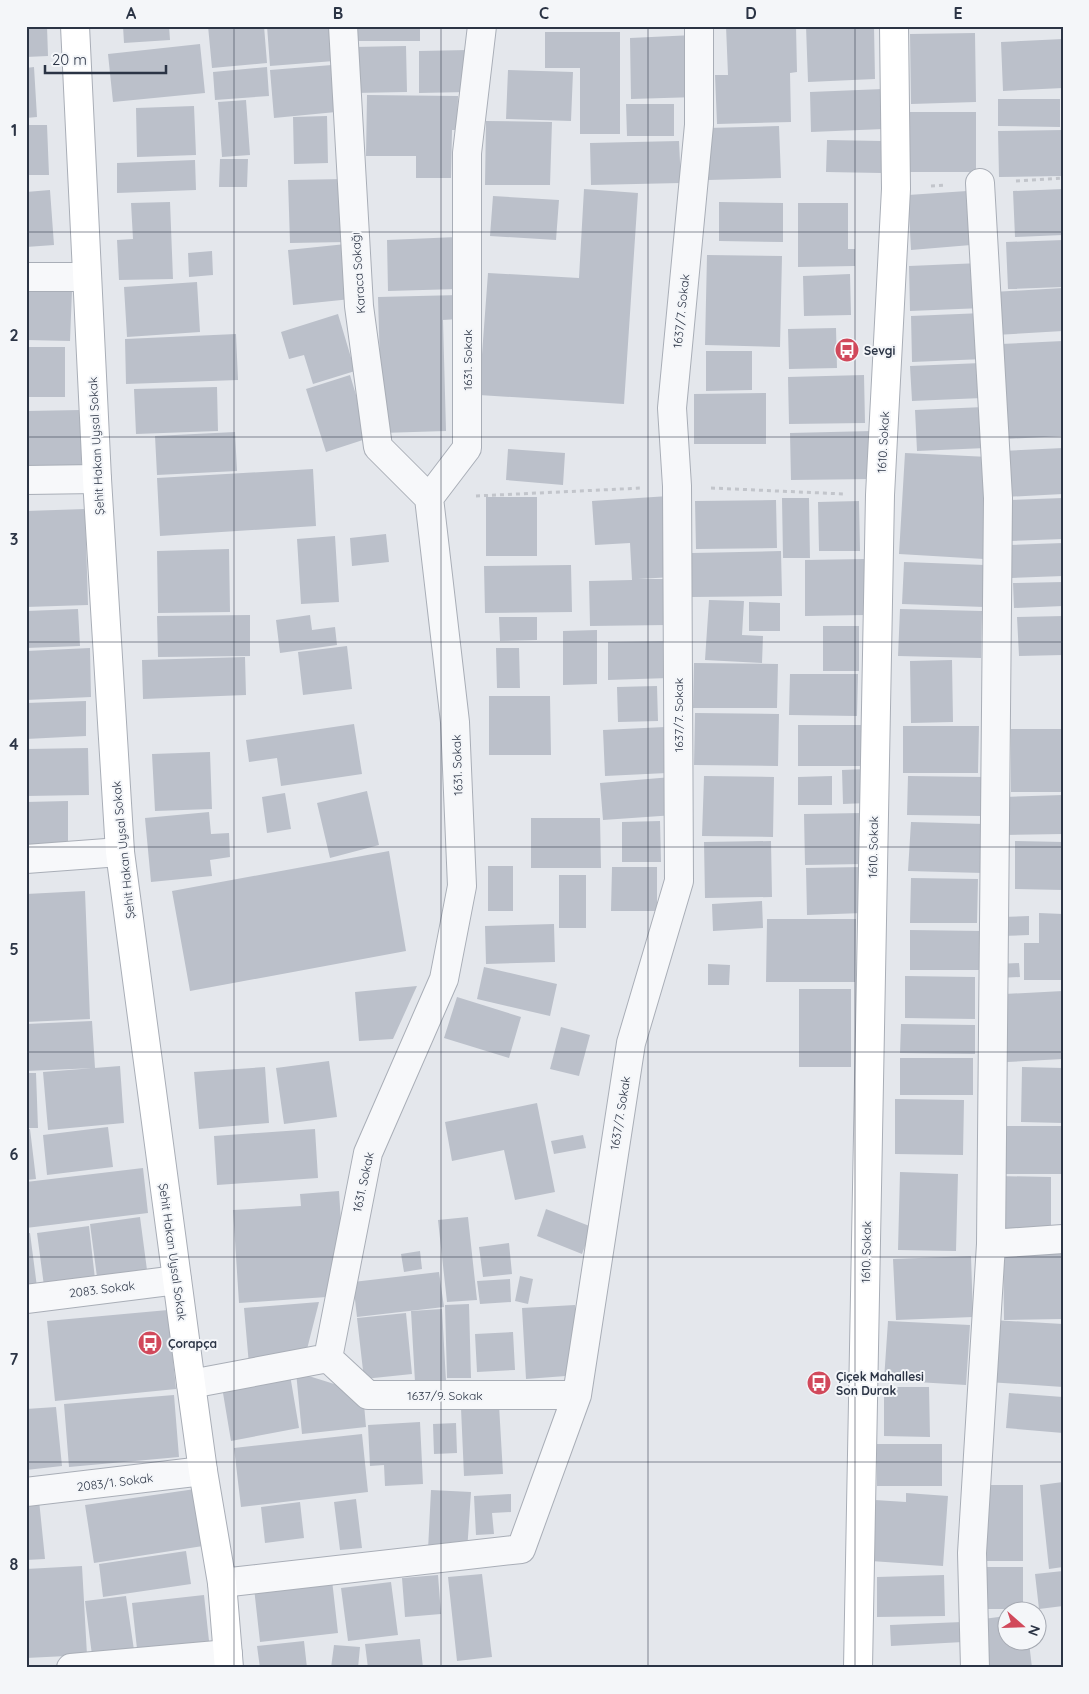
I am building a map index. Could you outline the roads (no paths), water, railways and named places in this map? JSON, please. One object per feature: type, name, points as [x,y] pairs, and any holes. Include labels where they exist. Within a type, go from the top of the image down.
[{"type":"main road","name":"Şehit Hakan Uysal Sokak","points":[[75,26],[97,479],[120,852],[190,1384],[222,1583],[228,1661]]},
{"type":"main road","name":"1610. Sokak","points":[[858,1668],[880,495],[896,189],[894,26]]},
{"type":"street","name":"Karaca Sokağı","points":[[343,26],[359,306],[378,447],[428,498]]},
{"type":"street","name":"1631. Sokak","points":[[328,1358],[368,1153],[444,979],[462,886],[455,722],[428,498],[467,448],[467,153],[482,26]]},
{"type":"street","name":"1637/7. Sokak","points":[[222,1583],[521,1549],[577,1395],[630,1043],[679,881],[677,486],[672,408],[699,125],[699,26]]},
{"type":"street","points":[[975,1668],[972,1553],[991,1244],[998,498],[980,182]]},
{"type":"street","points":[[26,277],[86,277]]},
{"type":"street","points":[[26,480],[97,479]]},
{"type":"street","points":[[26,859],[120,852]]},
{"type":"street","points":[[991,1244],[1063,1239]]},
{"type":"street","name":"2083. Sokak","points":[[26,1299],[177,1280]]},
{"type":"street","points":[[190,1384],[328,1358]]},
{"type":"street","name":"1637/9. Sokak","points":[[328,1358],[368,1396],[577,1395]]},
{"type":"street","name":"2083/1. Sokak","points":[[26,1492],[203,1471]]},
{"type":"street","points":[[71,1668],[228,1661]]},
{"type":"place","name":"Sevgi","points":[[847,350]]},
{"type":"place","name":"Çorapça","points":[[150,1343]]},
{"type":"place","name":"Çiçek Mahallesi Son Durak","points":[[819,1383]]}]
